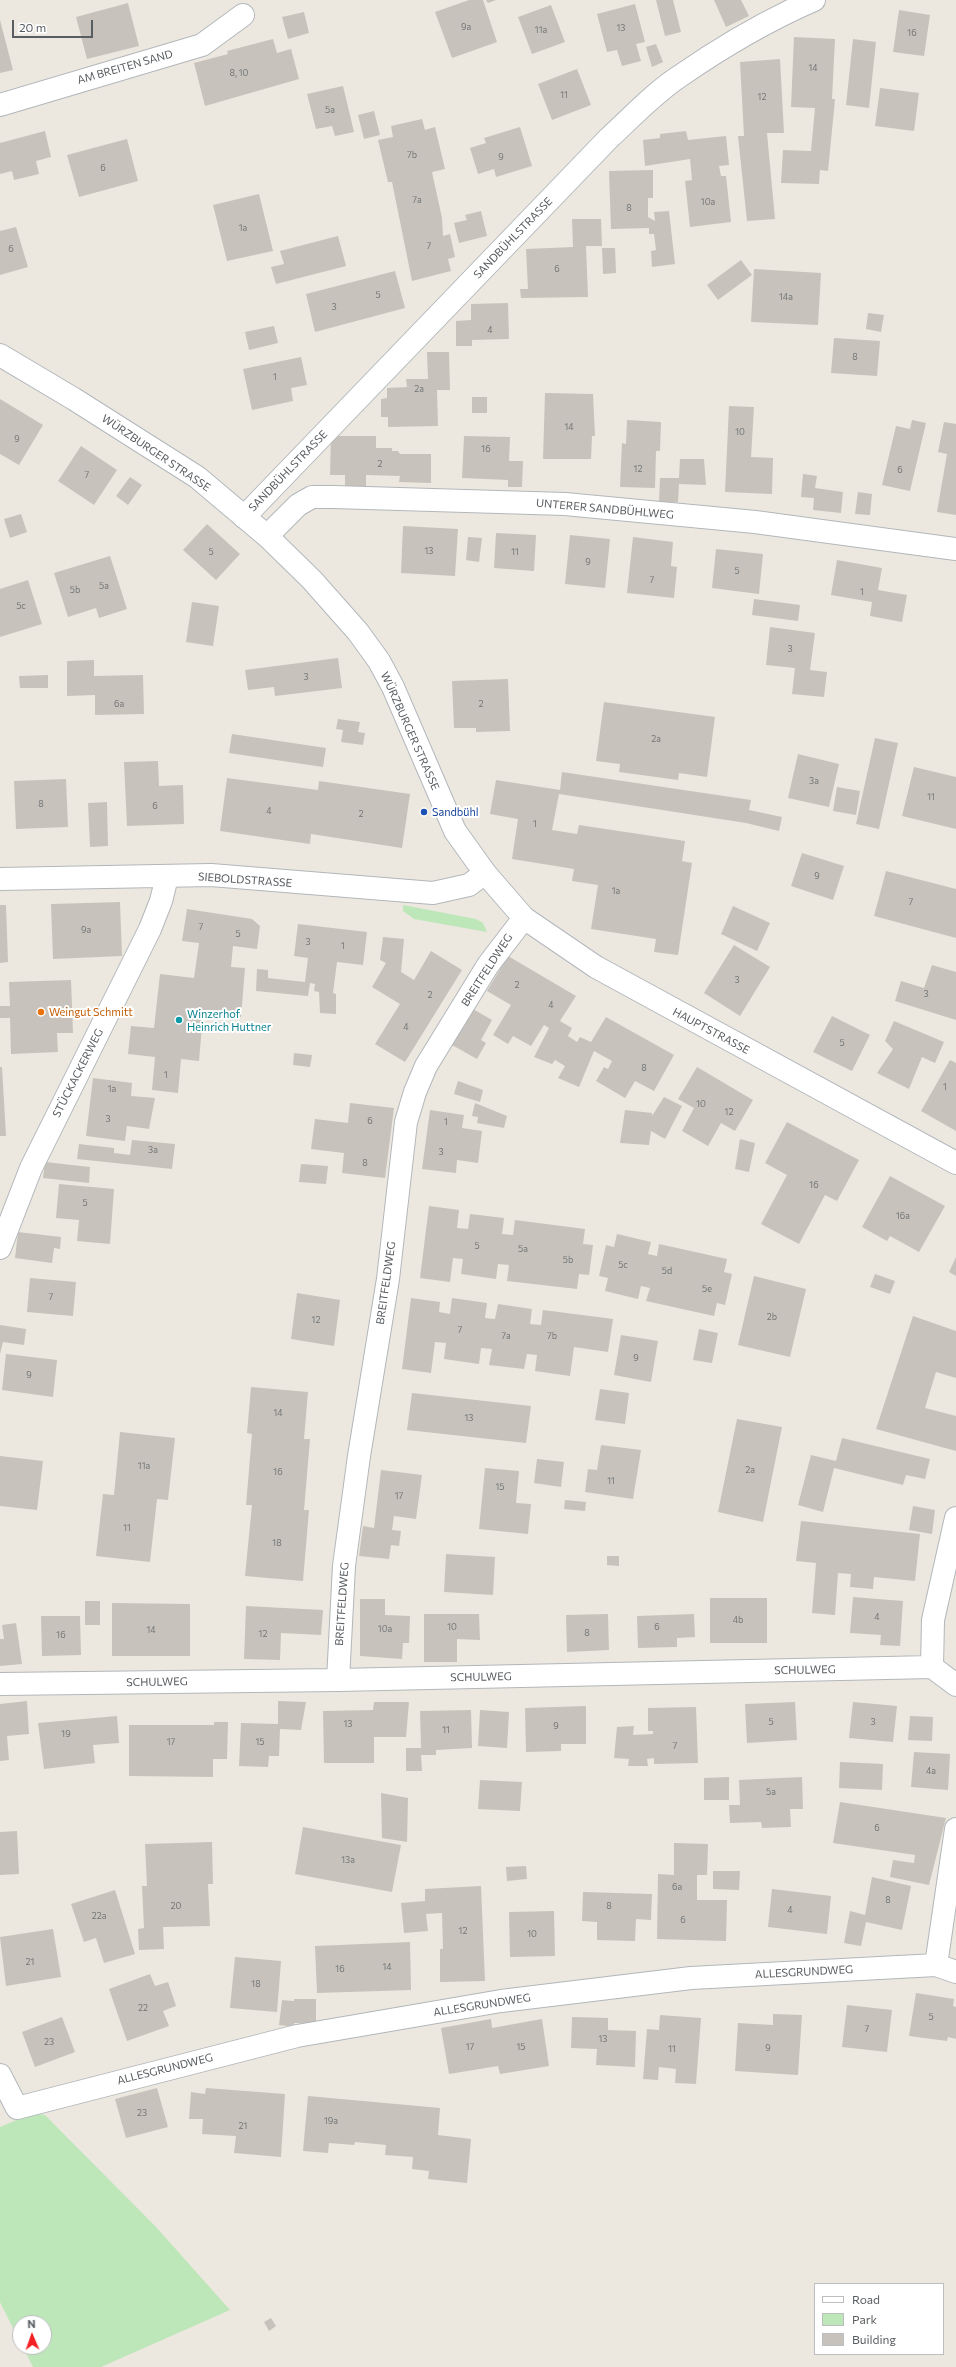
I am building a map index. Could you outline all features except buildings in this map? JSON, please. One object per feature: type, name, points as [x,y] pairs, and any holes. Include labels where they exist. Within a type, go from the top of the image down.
[{"type":"street","name":"SANDBÜHLSTRASSE","points":[[244,516],[608,138],[680,76],[773,20],[814,0]]},
{"type":"street","name":"AM BREITEN SAND","points":[[0,105],[202,45],[243,15]]},
{"type":"street","name":"WÜRZBURGER STRASSE","points":[[0,354],[74,399],[197,478],[267,536],[312,580],[373,651],[393,687],[455,831],[485,873]]},
{"type":"street","name":"UNTERER SANDBÜHLWEG","points":[[267,536],[298,505],[312,497],[333,497],[565,504],[755,522],[956,548]]},
{"type":"street","name":"SIEBOLDSTRASSE","points":[[0,878],[84,876],[167,877],[211,875],[433,893],[470,885],[485,873]]},
{"type":"street","name":"HAUPTSTRASSE","points":[[485,873],[524,918],[603,971],[956,1163]]},
{"type":"street","name":"STÜCKACKERWEG","points":[[0,1248],[31,1168],[150,929],[161,901],[167,877]]},
{"type":"street","name":"BREITFELDWEG","points":[[338,1680],[344,1566],[359,1456],[388,1279],[406,1122],[415,1092],[426,1066],[488,965],[524,918]]},
{"type":"street","points":[[956,1518],[933,1620],[932,1667],[956,1685]]},
{"type":"street","name":"SCHULWEG","points":[[0,1684],[338,1680],[932,1667]]},
{"type":"street","points":[[946,1969],[956,1829]]},
{"type":"street","name":"ALLESGRUNDWEG","points":[[0,2075],[17,2108],[297,2036],[500,2001],[692,1978],[946,1969]]},
{"type":"green space","points":[[403,905],[476,919],[483,923],[487,932],[414,919],[403,911]]},
{"type":"green space","points":[[33,2113],[45,2115],[157,2228],[230,2310],[101,2367],[33,2367],[27,2355],[52,2355],[52,2315],[12,2315],[12,2326],[0,2302],[0,2127]]},
{"type":"place","name":"Sandbühl","points":[[424,812]]},
{"type":"place","name":"Weingut Schmitt","points":[[41,1012]]},
{"type":"place","name":"Winzerhof Heinrich Huttner","points":[[179,1020]]}]
